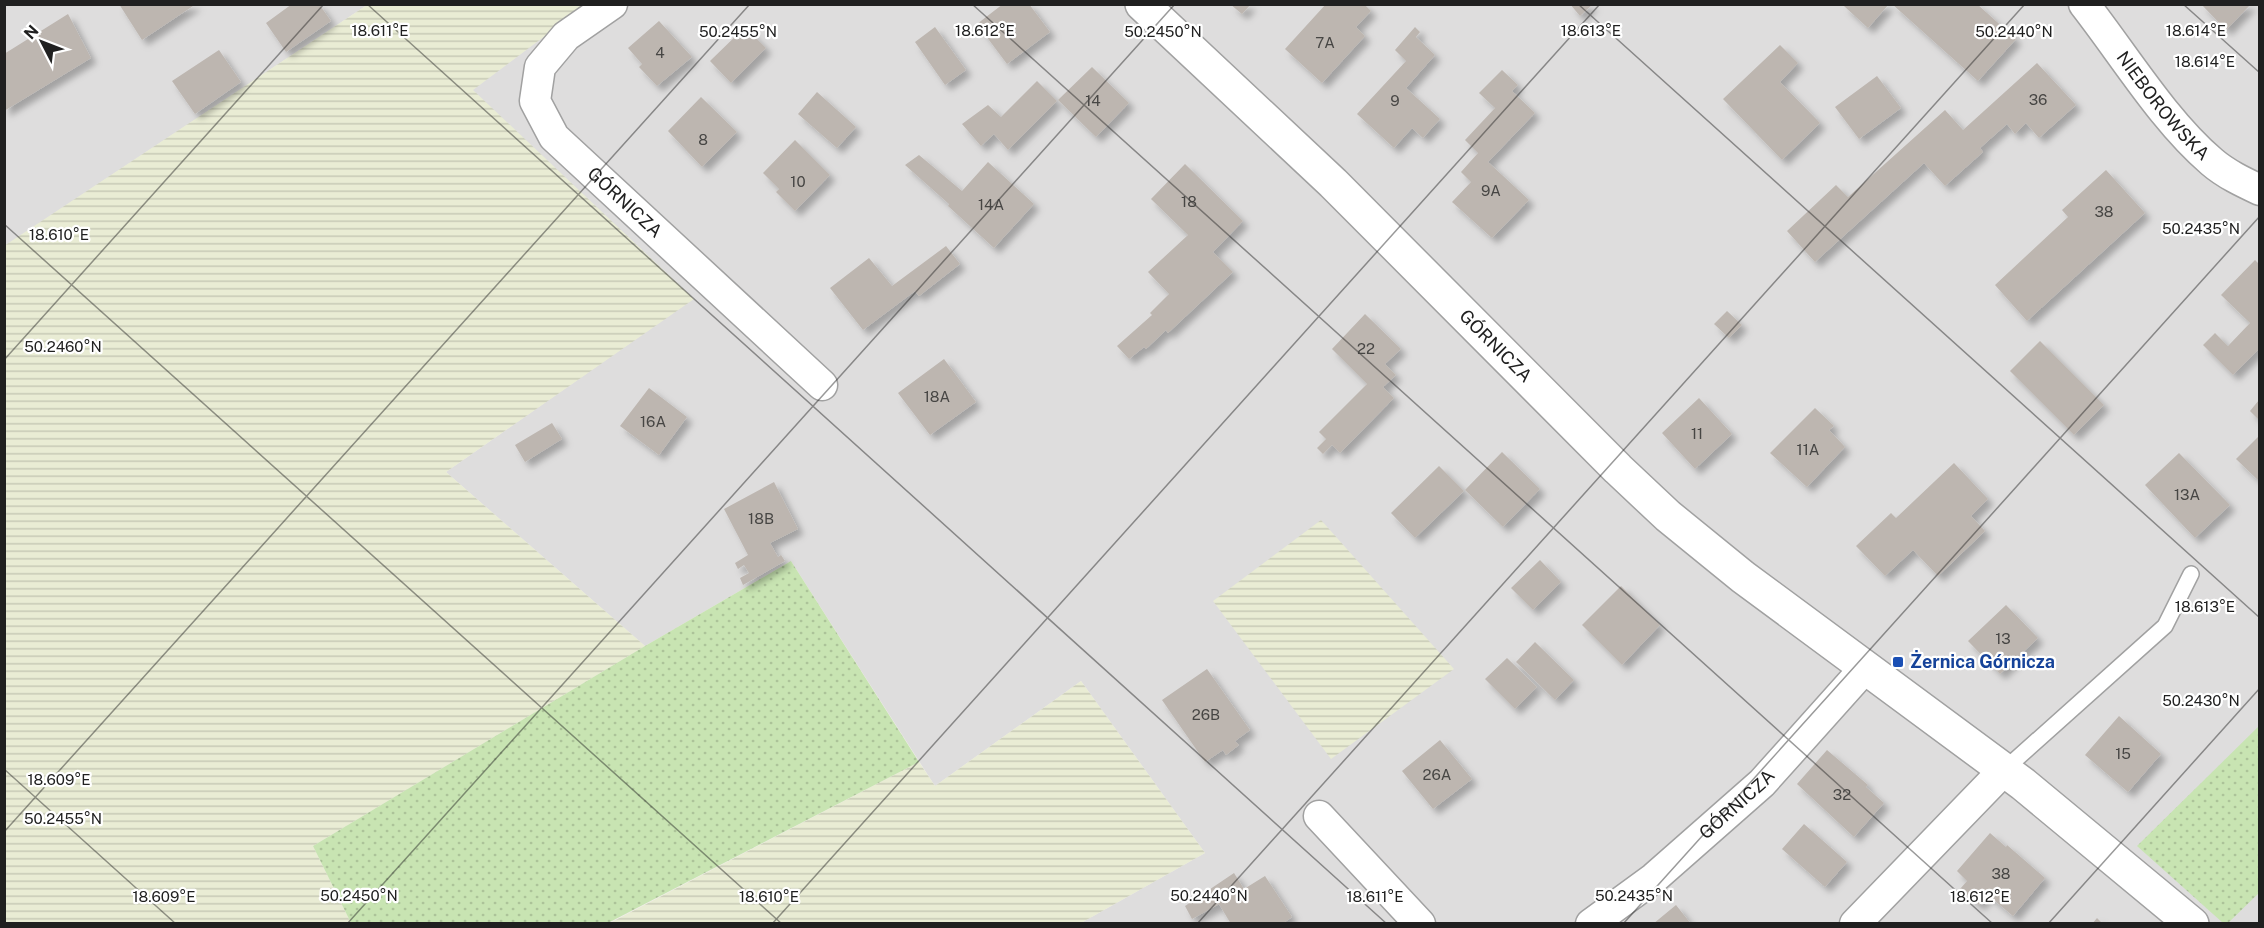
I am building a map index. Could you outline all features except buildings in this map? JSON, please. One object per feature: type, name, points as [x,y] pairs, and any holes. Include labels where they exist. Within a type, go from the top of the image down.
[{"type":"street","name":"GÓRNICZA","points":[[612,4],[566,36],[540,67],[535,101],[554,137],[822,385]]},
{"type":"street","name":"GÓRNICZA","points":[[1142,4],[1333,183],[1648,497],[1743,577],[2004,770],[2093,839],[2192,924]]},
{"type":"street","name":"NIEBOROWSKA","points":[[2084,4],[2190,141],[2213,163],[2238,180],[2259,190]]},
{"type":"street","name":"GÓRNICZA","points":[[1592,924],[1654,878],[1762,783],[1865,668]]},
{"type":"street","points":[[1855,924],[2004,770]]},
{"type":"street","points":[[1319,816],[1420,924]]},
{"type":"lane","points":[[2004,770],[2165,626],[2191,574]]},
{"type":"shaded area","points":[[5,5],[367,5],[5,246]]},
{"type":"shaded area","points":[[586,5],[2259,5],[2259,923],[1081,923],[1205,853],[1081,681],[935,786],[791,561],[645,646],[446,472],[693,299],[472,90]]},
{"type":"green space","points":[[367,5],[586,5],[473,90],[694,299],[446,472],[645,646],[313,846],[351,923],[5,923],[4,246]]},
{"type":"green space","points":[[1321,520],[1454,669],[1331,759],[1213,601]]},
{"type":"green space","points":[[791,561],[919,762],[608,923],[351,923],[313,846]]},
{"type":"green space","points":[[1081,681],[1205,853],[1081,923],[608,924],[919,762],[935,786]]},
{"type":"green space","points":[[2259,726],[2259,893],[2228,923],[2223,923],[2137,846]]},
{"type":"place","name":"Żernica Górnicza","points":[[1898,662]]}]
